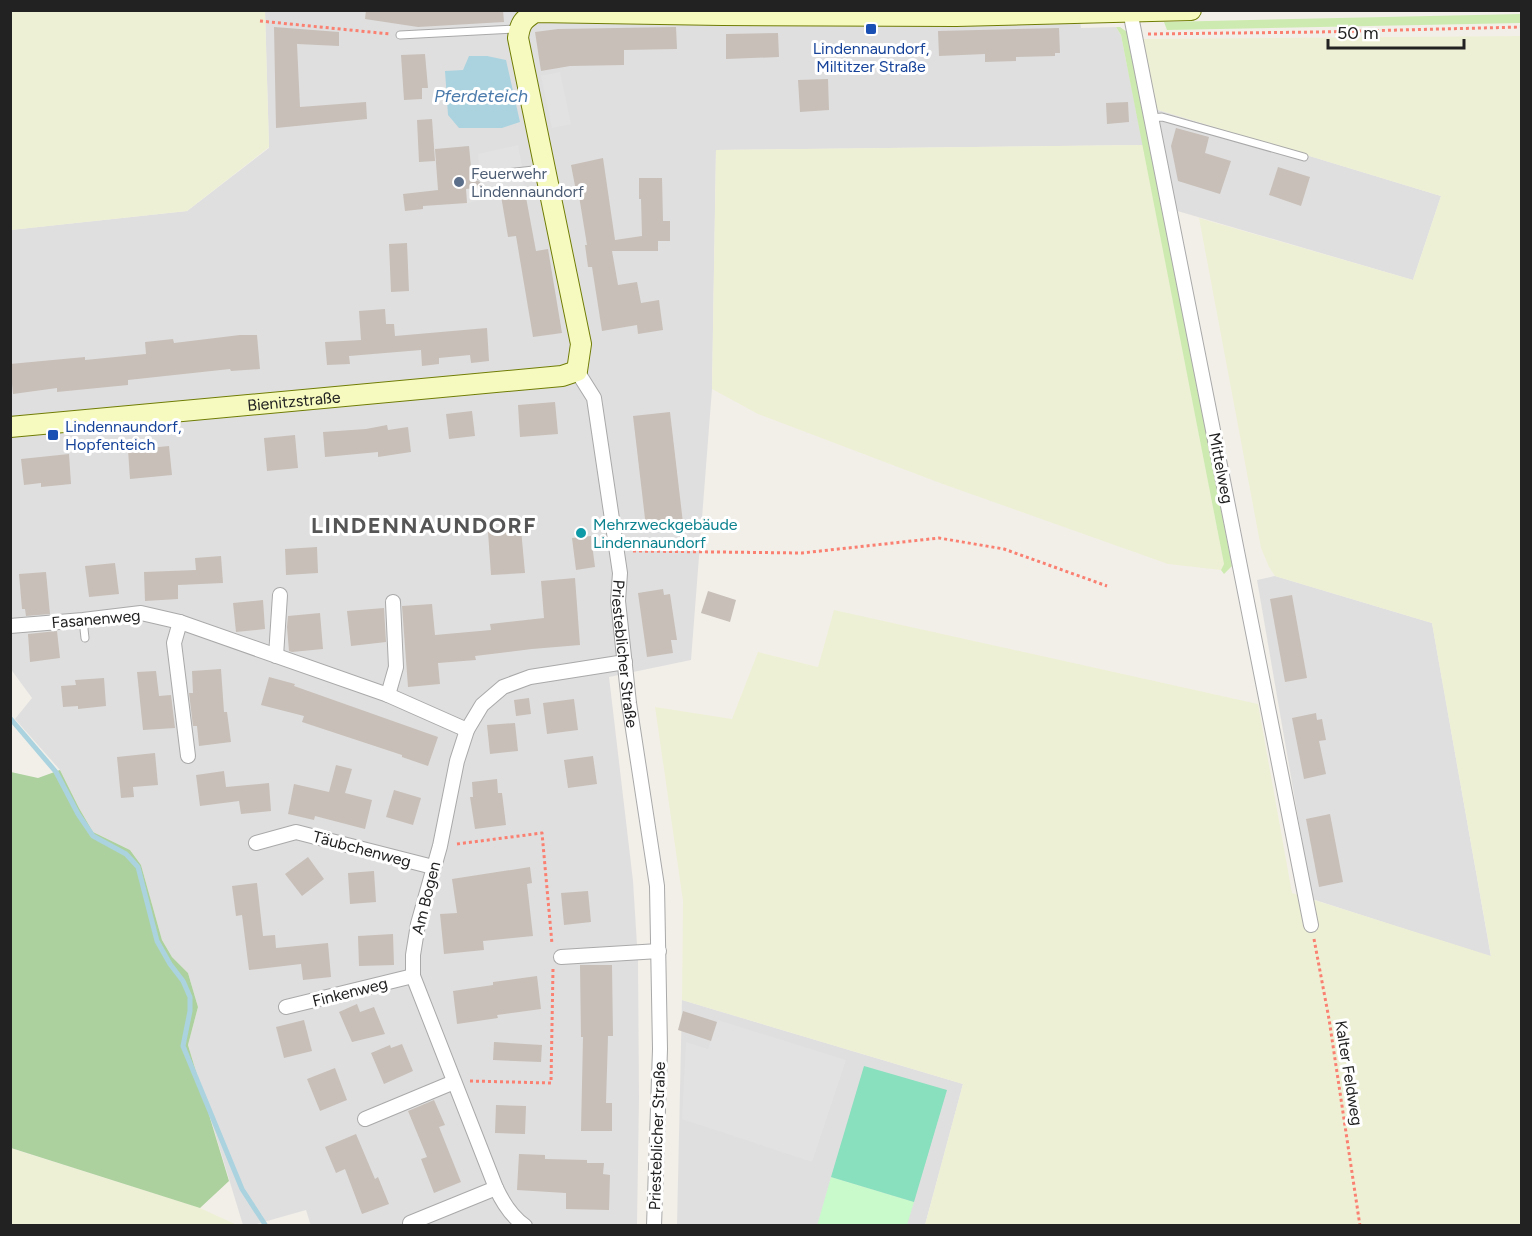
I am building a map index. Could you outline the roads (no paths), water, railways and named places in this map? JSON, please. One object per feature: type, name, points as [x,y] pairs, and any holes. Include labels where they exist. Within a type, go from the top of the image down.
[{"type":"street","points":[[577,371],[581,344],[518,38],[520,20],[536,12],[956,16],[1191,10]]},
{"type":"street","name":"Mittelweg","points":[[1130,12],[1311,925]]},
{"type":"street","name":"Bienitzstraße","points":[[10,427],[562,376],[577,371]]},
{"type":"street","name":"Priesteblicher Straße","points":[[577,371],[594,398],[620,573],[618,601],[625,662],[657,886],[660,1048],[654,1226]]},
{"type":"street","points":[[276,656],[280,595]]},
{"type":"street","points":[[388,695],[396,668],[393,602]]},
{"type":"street","name":"Fasanenweg","points":[[10,626],[141,613],[180,622],[388,695],[467,730]]},
{"type":"street","points":[[180,622],[174,643],[188,756]]},
{"type":"street","name":"Am Bogen","points":[[525,1226],[516,1220],[502,1202],[413,976],[413,955],[418,924],[440,846],[467,730],[482,705],[503,687],[530,677],[625,662]]},
{"type":"street","name":"Täubchenweg","points":[[256,843],[296,832],[433,867]]},
{"type":"street","points":[[556,952],[659,951]]},
{"type":"street","name":"Finkenweg","points":[[286,1007],[413,976]]},
{"type":"street","points":[[364,1119],[454,1083]]},
{"type":"street","points":[[410,1222],[496,1188]]},
{"type":"lane","points":[[400,35],[520,20]]},
{"type":"lane","points":[[1152,118],[1162,117],[1304,158]]},
{"type":"lane","points":[[480,176],[544,168]]},
{"type":"lane","points":[[82,620],[85,638]]},
{"type":"water","name":"Pferdeteich","points":[[469,56],[487,56],[506,60],[520,122],[502,128],[459,128],[448,115],[445,71],[463,70]]},
{"type":"waterway","points":[[10,718],[56,772],[78,814],[93,836],[126,854],[138,867],[157,941],[183,981],[190,997],[190,1011],[183,1046],[242,1189],[266,1226]]},
{"type":"place","name":"Lindennaundorf, Miltitzer Straße","points":[[871,29]]},
{"type":"place","name":"Feuerwehr Lindennaundorf","points":[[459,182]]},
{"type":"place","name":"Lindennaundorf, Hopfenteich","points":[[53,435]]},
{"type":"place","name":"Mehrzweckgebäude Lindennaundorf","points":[[581,533]]},
{"type":"district","name":"LINDENNAUNDORF","points":[[424,525]]}]
